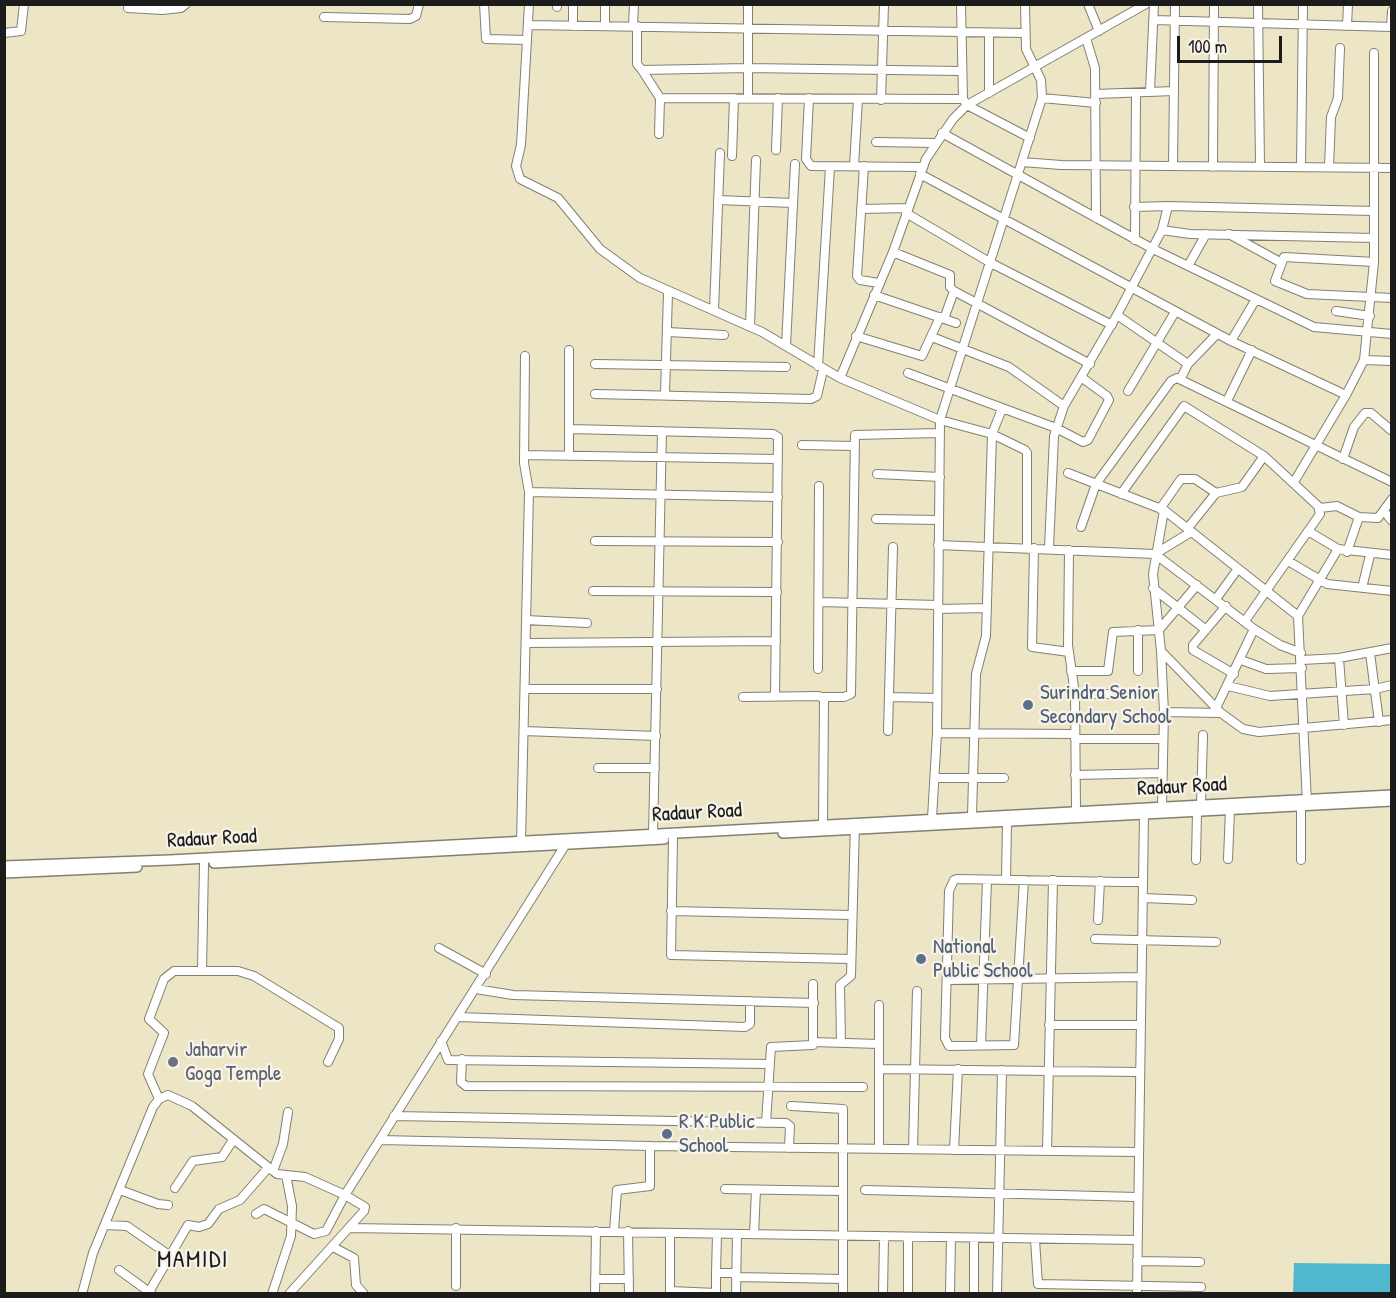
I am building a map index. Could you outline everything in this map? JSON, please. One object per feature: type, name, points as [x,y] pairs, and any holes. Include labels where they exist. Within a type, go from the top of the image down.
[{"type":"main road","name":"Radaur Road","points":[[4,873],[564,847],[972,815],[1162,806],[1230,810],[1392,795]]},
{"type":"main road","name":"Radaur Road","points":[[4,866],[170,860],[823,824],[1007,822],[1144,814],[1199,808],[1392,801]]},
{"type":"street","points":[[4,33],[21,31],[24,4]]},
{"type":"street","points":[[128,8],[162,10],[181,8],[186,4]]},
{"type":"street","points":[[324,16],[410,19],[416,16],[419,4]]},
{"type":"street","points":[[484,4],[486,39],[527,40]]},
{"type":"street","points":[[529,4],[521,145],[516,166],[517,176],[558,198],[593,242],[611,259],[640,278],[750,326],[840,378],[940,420],[992,434],[1027,453],[1032,647],[1069,652]]},
{"type":"street","points":[[573,4],[573,26]]},
{"type":"street","points":[[605,4],[605,26]]},
{"type":"street","points":[[634,4],[637,64],[660,98],[659,134]]},
{"type":"street","points":[[748,4],[748,98]]},
{"type":"street","points":[[881,100],[884,4]]},
{"type":"street","points":[[840,378],[892,252],[921,171],[935,143],[965,102],[961,71],[960,4]]},
{"type":"street","points":[[932,818],[937,733],[940,420],[1042,98],[1043,84],[1026,49],[1025,4]]},
{"type":"street","points":[[1088,4],[1099,31]]},
{"type":"street","points":[[660,98],[810,98],[965,102],[989,93],[1099,31],[1131,9],[1146,4]]},
{"type":"street","points":[[1150,91],[1154,4]]},
{"type":"street","points":[[1173,166],[1175,4]]},
{"type":"street","points":[[1213,167],[1214,4]]},
{"type":"street","points":[[1258,4],[1260,166]]},
{"type":"street","points":[[1301,167],[1303,4]]},
{"type":"street","points":[[1347,26],[1348,4]]},
{"type":"street","points":[[1154,20],[1258,25],[1391,27],[1392,11]]},
{"type":"street","points":[[528,26],[1025,33]]},
{"type":"street","points":[[989,33],[989,93]]},
{"type":"street","points":[[1086,38],[1095,62],[1096,218]]},
{"type":"street","points":[[1329,167],[1331,117],[1338,98],[1340,48]]},
{"type":"street","points":[[1294,482],[1346,395],[1364,360],[1374,262],[1374,53]]},
{"type":"street","points":[[642,70],[748,68],[961,71]]},
{"type":"street","points":[[1096,94],[1174,91]]},
{"type":"street","points":[[1135,240],[1136,93]]},
{"type":"street","points":[[732,156],[735,98]]},
{"type":"street","points":[[776,150],[778,98]]},
{"type":"street","points":[[810,98],[807,162],[811,166],[864,166],[921,171],[1131,289],[1231,341],[1346,395]]},
{"type":"street","points":[[1042,98],[1096,103]]},
{"type":"street","points":[[854,166],[858,99]]},
{"type":"street","points":[[965,102],[1030,138]]},
{"type":"street","points":[[942,133],[1135,240],[1314,327],[1392,334]]},
{"type":"street","points":[[876,142],[935,143]]},
{"type":"street","points":[[714,310],[720,153]]},
{"type":"street","points":[[750,326],[756,160]]},
{"type":"street","points":[[1022,162],[1096,166],[1392,168]]},
{"type":"street","points":[[786,346],[795,164]]},
{"type":"street","points":[[864,166],[857,276],[860,280],[879,283]]},
{"type":"street","points":[[595,393],[811,399],[817,396],[830,167]]},
{"type":"street","points":[[718,200],[793,203]]},
{"type":"street","points":[[1049,548],[1052,450],[1056,428],[1064,406],[1112,325],[1153,249],[1162,230],[1168,206]]},
{"type":"street","points":[[1134,207],[1374,211]]},
{"type":"street","points":[[861,209],[907,211],[991,263],[1112,325]]},
{"type":"street","points":[[1162,230],[1206,234],[1374,238]]},
{"type":"street","points":[[1188,266],[1206,234]]},
{"type":"street","points":[[1228,234],[1280,262]]},
{"type":"street","points":[[892,252],[950,275],[950,287],[954,291],[1089,364]]},
{"type":"street","points":[[1374,262],[1284,257],[1280,262],[1275,281],[1279,285],[1307,294],[1392,298]]},
{"type":"street","points":[[856,336],[919,357],[924,354],[954,291]]},
{"type":"street","points":[[664,394],[668,292]]},
{"type":"street","points":[[874,295],[956,323]]},
{"type":"street","points":[[1231,341],[1256,299]]},
{"type":"street","points":[[1336,311],[1370,316]]},
{"type":"street","points":[[1128,391],[1175,312]]},
{"type":"street","points":[[1117,315],[1188,364]]},
{"type":"street","points":[[668,332],[724,335]]},
{"type":"street","points":[[1181,378],[1188,364],[1217,334]]},
{"type":"street","points":[[932,337],[1009,367],[1064,406]]},
{"type":"street","points":[[569,350],[570,456]]},
{"type":"street","points":[[1227,401],[1252,350]]},
{"type":"street","points":[[521,841],[529,492],[524,455],[525,356]]},
{"type":"street","points":[[1364,360],[1392,361]]},
{"type":"street","points":[[595,364],[666,363],[786,367]]},
{"type":"street","points":[[908,373],[951,391],[1056,428],[1080,442],[1086,442],[1109,403],[1107,396],[1081,377]]},
{"type":"street","points":[[1081,527],[1096,484],[1171,381],[1181,378],[1392,482]]},
{"type":"street","points":[[1121,494],[1180,408],[1184,406],[1264,456],[1320,508],[1320,514],[1245,621]]},
{"type":"street","points":[[972,815],[976,669],[985,643],[987,608],[992,434],[1002,409]]},
{"type":"street","points":[[1343,459],[1354,427],[1365,413],[1371,413],[1392,430]]},
{"type":"street","points":[[570,429],[776,435],[778,542],[775,697]]},
{"type":"street","points":[[653,834],[662,431]]},
{"type":"street","points":[[743,697],[844,697],[851,694],[855,435],[860,433],[939,433]]},
{"type":"street","points":[[802,445],[854,446]]},
{"type":"street","points":[[524,455],[778,459]]},
{"type":"street","points":[[1155,554],[1189,531],[1216,493],[1242,487],[1264,456]]},
{"type":"street","points":[[1068,472],[1162,509],[1298,616]]},
{"type":"street","points":[[877,474],[940,477]]},
{"type":"street","points":[[1162,806],[1164,712],[1161,651],[1154,588],[1155,554],[1162,509],[1181,478],[1195,479],[1216,493]]},
{"type":"street","points":[[818,669],[819,486]]},
{"type":"street","points":[[529,492],[777,497]]},
{"type":"street","points":[[1320,508],[1338,506],[1359,517],[1378,518],[1392,499]]},
{"type":"street","points":[[1384,512],[1392,521]]},
{"type":"street","points":[[1347,552],[1359,517]]},
{"type":"street","points":[[876,519],[939,520]]},
{"type":"street","points":[[1308,531],[1347,552],[1392,555]]},
{"type":"street","points":[[595,541],[778,542]]},
{"type":"street","points":[[939,545],[1155,554],[1254,629],[1302,660]]},
{"type":"street","points":[[888,731],[892,547]]},
{"type":"street","points":[[1301,860],[1305,804],[1305,729],[1298,616],[1338,549]]},
{"type":"street","points":[[1069,550],[1069,652],[1075,694],[1076,810]]},
{"type":"street","points":[[1362,588],[1370,555]]},
{"type":"street","points":[[1288,561],[1320,582],[1392,591]]},
{"type":"street","points":[[1216,599],[1238,570]]},
{"type":"street","points":[[1071,671],[1108,671],[1113,632],[1159,630],[1197,585]]},
{"type":"street","points":[[1154,588],[1206,630]]},
{"type":"street","points":[[593,591],[777,592]]},
{"type":"street","points":[[819,602],[987,608]]},
{"type":"street","points":[[1226,606],[1193,645],[1193,650],[1234,674]]},
{"type":"street","points":[[526,620],[588,623]]},
{"type":"street","points":[[1218,710],[1254,629]]},
{"type":"street","points":[[1138,630],[1138,671]]},
{"type":"street","points":[[526,643],[776,641]]},
{"type":"street","points":[[1240,660],[1266,669],[1302,660],[1339,658],[1392,648]]},
{"type":"street","points":[[1161,651],[1218,710],[1250,731],[1305,729],[1392,720]]},
{"type":"street","points":[[1370,653],[1379,722]]},
{"type":"street","points":[[1339,658],[1344,725]]},
{"type":"street","points":[[1228,686],[1264,696],[1342,692],[1392,685]]},
{"type":"street","points":[[525,689],[657,689]]},
{"type":"street","points":[[1075,694],[1140,694]]},
{"type":"street","points":[[822,697],[825,704],[823,824]]},
{"type":"street","points":[[889,697],[937,698]]},
{"type":"street","points":[[1164,712],[1218,710]]},
{"type":"street","points":[[524,731],[656,735]]},
{"type":"street","points":[[937,733],[1163,739]]},
{"type":"street","points":[[1196,860],[1203,735]]},
{"type":"street","points":[[598,768],[655,768]]},
{"type":"street","points":[[1075,775],[1163,773]]},
{"type":"street","points":[[935,778],[1004,778]]},
{"type":"street","points":[[1228,859],[1230,810]]},
{"type":"street","points":[[1137,1290],[1144,814]]},
{"type":"street","points":[[1006,880],[1007,822]]},
{"type":"street","points":[[841,1043],[840,985],[850,978],[855,825]]},
{"type":"street","points":[[673,839],[671,955],[851,959]]},
{"type":"street","points":[[256,1214],[264,1209],[292,1221],[311,1233],[321,1234],[326,1231],[345,1195],[564,847]]},
{"type":"street","points":[[202,970],[204,864]]},
{"type":"street","points":[[1024,880],[1014,1045],[950,1046],[945,1040],[951,883],[957,879],[1053,880],[1143,882]]},
{"type":"street","points":[[981,1046],[987,880]]},
{"type":"street","points":[[1047,1151],[1053,880]]},
{"type":"street","points":[[1098,920],[1100,881]]},
{"type":"street","points":[[1143,898],[1192,900]]},
{"type":"street","points":[[671,911],[852,915]]},
{"type":"street","points":[[1095,939],[1216,942]]},
{"type":"street","points":[[439,948],[486,974]]},
{"type":"street","points":[[159,1099],[148,1074],[164,1033],[150,1022],[149,1017],[166,974],[174,971],[238,971],[254,976],[337,1026],[340,1030],[339,1039],[328,1062]]},
{"type":"street","points":[[949,980],[1141,978]]},
{"type":"street","points":[[766,1123],[772,1046],[809,1048],[813,1042],[813,984]]},
{"type":"street","points":[[476,989],[513,995],[814,1003]]},
{"type":"street","points":[[913,1149],[917,1068],[917,991]]},
{"type":"street","points":[[458,1017],[745,1027],[750,1024],[750,1001]]},
{"type":"street","points":[[879,1005],[879,1149]]},
{"type":"street","points":[[1049,1024],[1140,1025]]},
{"type":"street","points":[[441,1041],[445,1058],[770,1064]]},
{"type":"street","points":[[813,1042],[879,1044]]},
{"type":"street","points":[[462,1059],[461,1082],[466,1086],[863,1087]]},
{"type":"street","points":[[879,1069],[1139,1072]]},
{"type":"street","points":[[954,1150],[958,1069]]},
{"type":"street","points":[[997,1293],[1002,1070]]},
{"type":"street","points":[[82,1293],[84,1278],[153,1107],[159,1099],[172,1096],[192,1106],[270,1170],[305,1177],[363,1205],[365,1209],[350,1228],[290,1293]]},
{"type":"street","points":[[791,1106],[841,1107],[843,1293]]},
{"type":"street","points":[[118,1270],[151,1293],[169,1255],[188,1225],[199,1227],[208,1224],[219,1209],[240,1200],[270,1170],[283,1144],[288,1112]]},
{"type":"street","points":[[394,1116],[789,1124],[789,1148]]},
{"type":"street","points":[[175,1188],[193,1161],[222,1157],[233,1140]]},
{"type":"street","points":[[380,1140],[1138,1152]]},
{"type":"street","points":[[614,1231],[616,1190],[650,1186],[650,1146]]},
{"type":"street","points":[[272,1293],[282,1269],[292,1221],[286,1175]]},
{"type":"street","points":[[725,1189],[843,1191]]},
{"type":"street","points":[[120,1190],[168,1205]]},
{"type":"street","points":[[754,1234],[756,1190]]},
{"type":"street","points":[[865,1190],[1137,1197]]},
{"type":"street","points":[[105,1225],[127,1226],[169,1255]]},
{"type":"street","points":[[350,1228],[1137,1240]]},
{"type":"street","points":[[456,1228],[456,1286]]},
{"type":"street","points":[[595,1293],[596,1231]]},
{"type":"street","points":[[628,1231],[629,1293]]},
{"type":"street","points":[[670,1233],[670,1292],[716,1293],[717,1234]]},
{"type":"street","points":[[736,1293],[737,1234]]},
{"type":"street","points":[[883,1293],[884,1237]]},
{"type":"street","points":[[908,1238],[908,1293]]},
{"type":"street","points":[[950,1293],[951,1238]]},
{"type":"street","points":[[974,1293],[975,1239]]},
{"type":"street","points":[[1035,1240],[1038,1284],[1137,1290],[1201,1287]]},
{"type":"street","points":[[333,1247],[354,1258],[356,1285],[364,1293]]},
{"type":"street","points":[[1137,1262],[1200,1263]]},
{"type":"street","points":[[716,1273],[843,1279]]},
{"type":"street","points":[[595,1279],[629,1279]]},
{"type":"water","points":[[1294,1263],[1391,1264],[1391,1293],[1293,1293]]},
{"type":"place","name":"Surindra Senior Secondary School","points":[[1028,705]]},
{"type":"place","name":"National Public School","points":[[921,959]]},
{"type":"place","name":"Jaharvir Goga Temple","points":[[173,1062]]},
{"type":"place","name":"R K Public School","points":[[667,1134]]},
{"type":"district","name":"MAMIDI","points":[[193,1261]]}]
